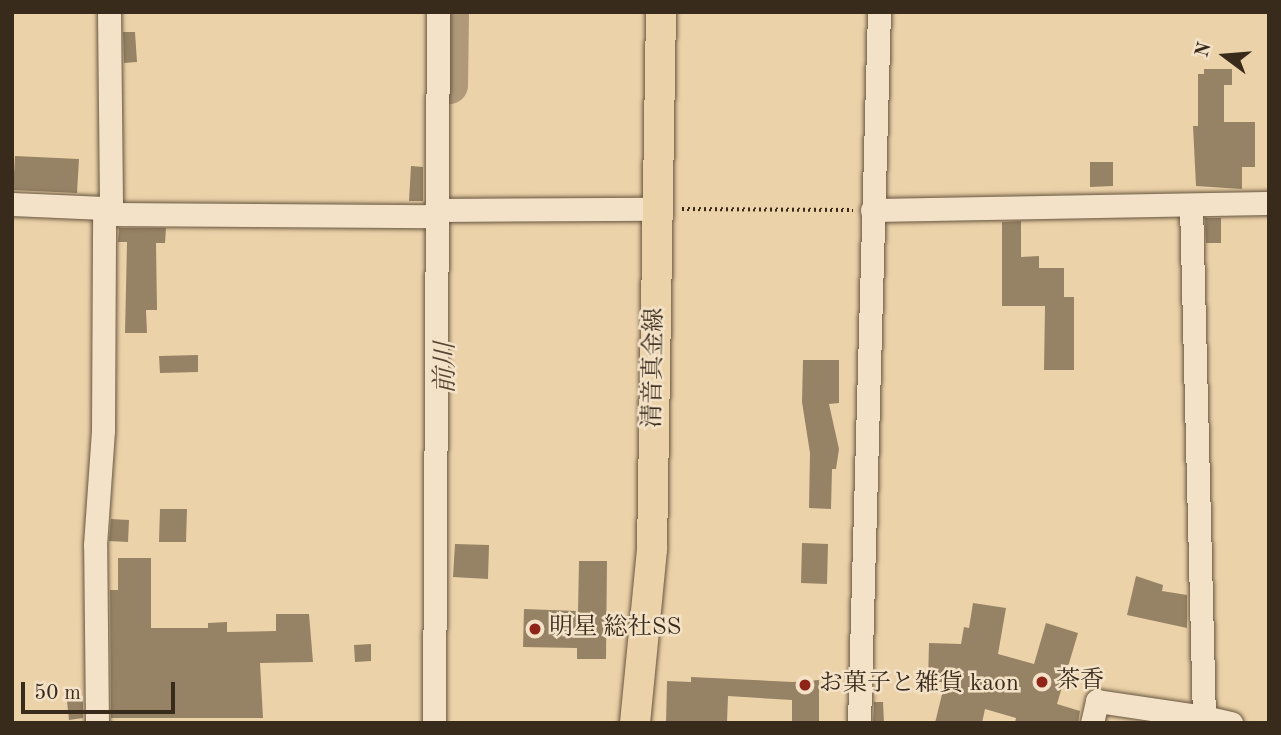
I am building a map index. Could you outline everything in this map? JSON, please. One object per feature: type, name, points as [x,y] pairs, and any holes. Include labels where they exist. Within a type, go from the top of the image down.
[{"type":"main road","name":"清音真金線","points":[[635,723],[652,549],[661,12]]},
{"type":"street","points":[[97,723],[95,545],[103,430],[109,12]]},
{"type":"street","points":[[434,723],[441,211],[438,12]]},
{"type":"street","points":[[859,723],[872,211],[880,12]]},
{"type":"street","points":[[872,211],[1269,203]]},
{"type":"street","points":[[12,204],[108,211],[659,209]]},
{"type":"street","points":[[1191,205],[1204,717]]},
{"type":"street","points":[[1091,723],[1097,701],[1231,723]]},
{"type":"path","points":[[659,209],[872,211]]},
{"type":"building","points":[[123,32],[135,32],[137,62],[124,63]]},
{"type":"building","points":[[1204,69],[1232,69],[1232,85],[1224,85],[1224,122],[1255,122],[1255,167],[1242,167],[1242,189],[1196,186],[1193,126],[1198,126],[1198,74],[1204,74]]},
{"type":"building","points":[[15,156],[79,159],[77,193],[13,190]]},
{"type":"building","points":[[1090,162],[1113,162],[1113,186],[1090,187]]},
{"type":"building","points":[[411,166],[423,167],[423,201],[409,201]]},
{"type":"building","points":[[1205,218],[1221,218],[1221,243],[1206,243]]},
{"type":"building","points":[[1021,221],[1021,257],[1039,256],[1039,268],[1064,268],[1064,297],[1074,297],[1074,370],[1044,370],[1045,306],[1002,306],[1002,222]]},
{"type":"building","points":[[119,228],[166,228],[165,243],[156,243],[157,310],[146,310],[147,333],[125,333],[127,242],[118,242]]},
{"type":"building","points":[[198,355],[198,372],[160,373],[159,356]]},
{"type":"building","points":[[803,360],[839,360],[839,403],[829,404],[839,449],[836,469],[832,469],[831,509],[809,508],[810,453],[802,402]]},
{"type":"building","points":[[160,509],[187,509],[186,542],[159,542]]},
{"type":"building","points":[[111,519],[129,520],[128,542],[109,541]]},
{"type":"building","points":[[802,543],[828,544],[827,584],[801,583]]},
{"type":"building","points":[[455,544],[489,545],[488,579],[453,577]]},
{"type":"building","points":[[118,558],[151,558],[151,628],[208,628],[208,623],[227,622],[227,632],[276,631],[276,614],[309,614],[313,662],[260,663],[263,718],[111,718],[110,590],[118,590]]},
{"type":"building","points":[[579,561],[607,561],[606,659],[577,659],[577,648],[523,647],[524,609],[578,611]]},
{"type":"building","points":[[1136,576],[1163,585],[1162,591],[1187,595],[1187,628],[1127,615]]},
{"type":"building","points":[[973,603],[1006,608],[998,654],[1034,664],[1046,623],[1078,633],[1057,704],[1080,711],[1078,723],[1015,723],[1016,718],[985,709],[982,723],[935,723],[945,682],[928,682],[929,643],[961,644],[964,627],[969,628]]},
{"type":"building","points":[[371,644],[371,661],[355,662],[354,645]]},
{"type":"building","points":[[691,677],[793,682],[819,680],[819,723],[792,723],[792,700],[728,696],[727,723],[666,723],[667,681],[691,682]]},
{"type":"building","points":[[83,699],[83,718],[69,720],[67,701]]},
{"type":"building","points":[[874,702],[883,702],[884,723],[873,723]]},
{"type":"waterway","name":"前川","points":[[449,85],[450,12]]},
{"type":"place","name":"明星 総社SS","points":[[535,629]]},
{"type":"place","name":"茶香","points":[[1042,682]]},
{"type":"place","name":"お菓子と雑貨 kaon","points":[[805,685]]}]
